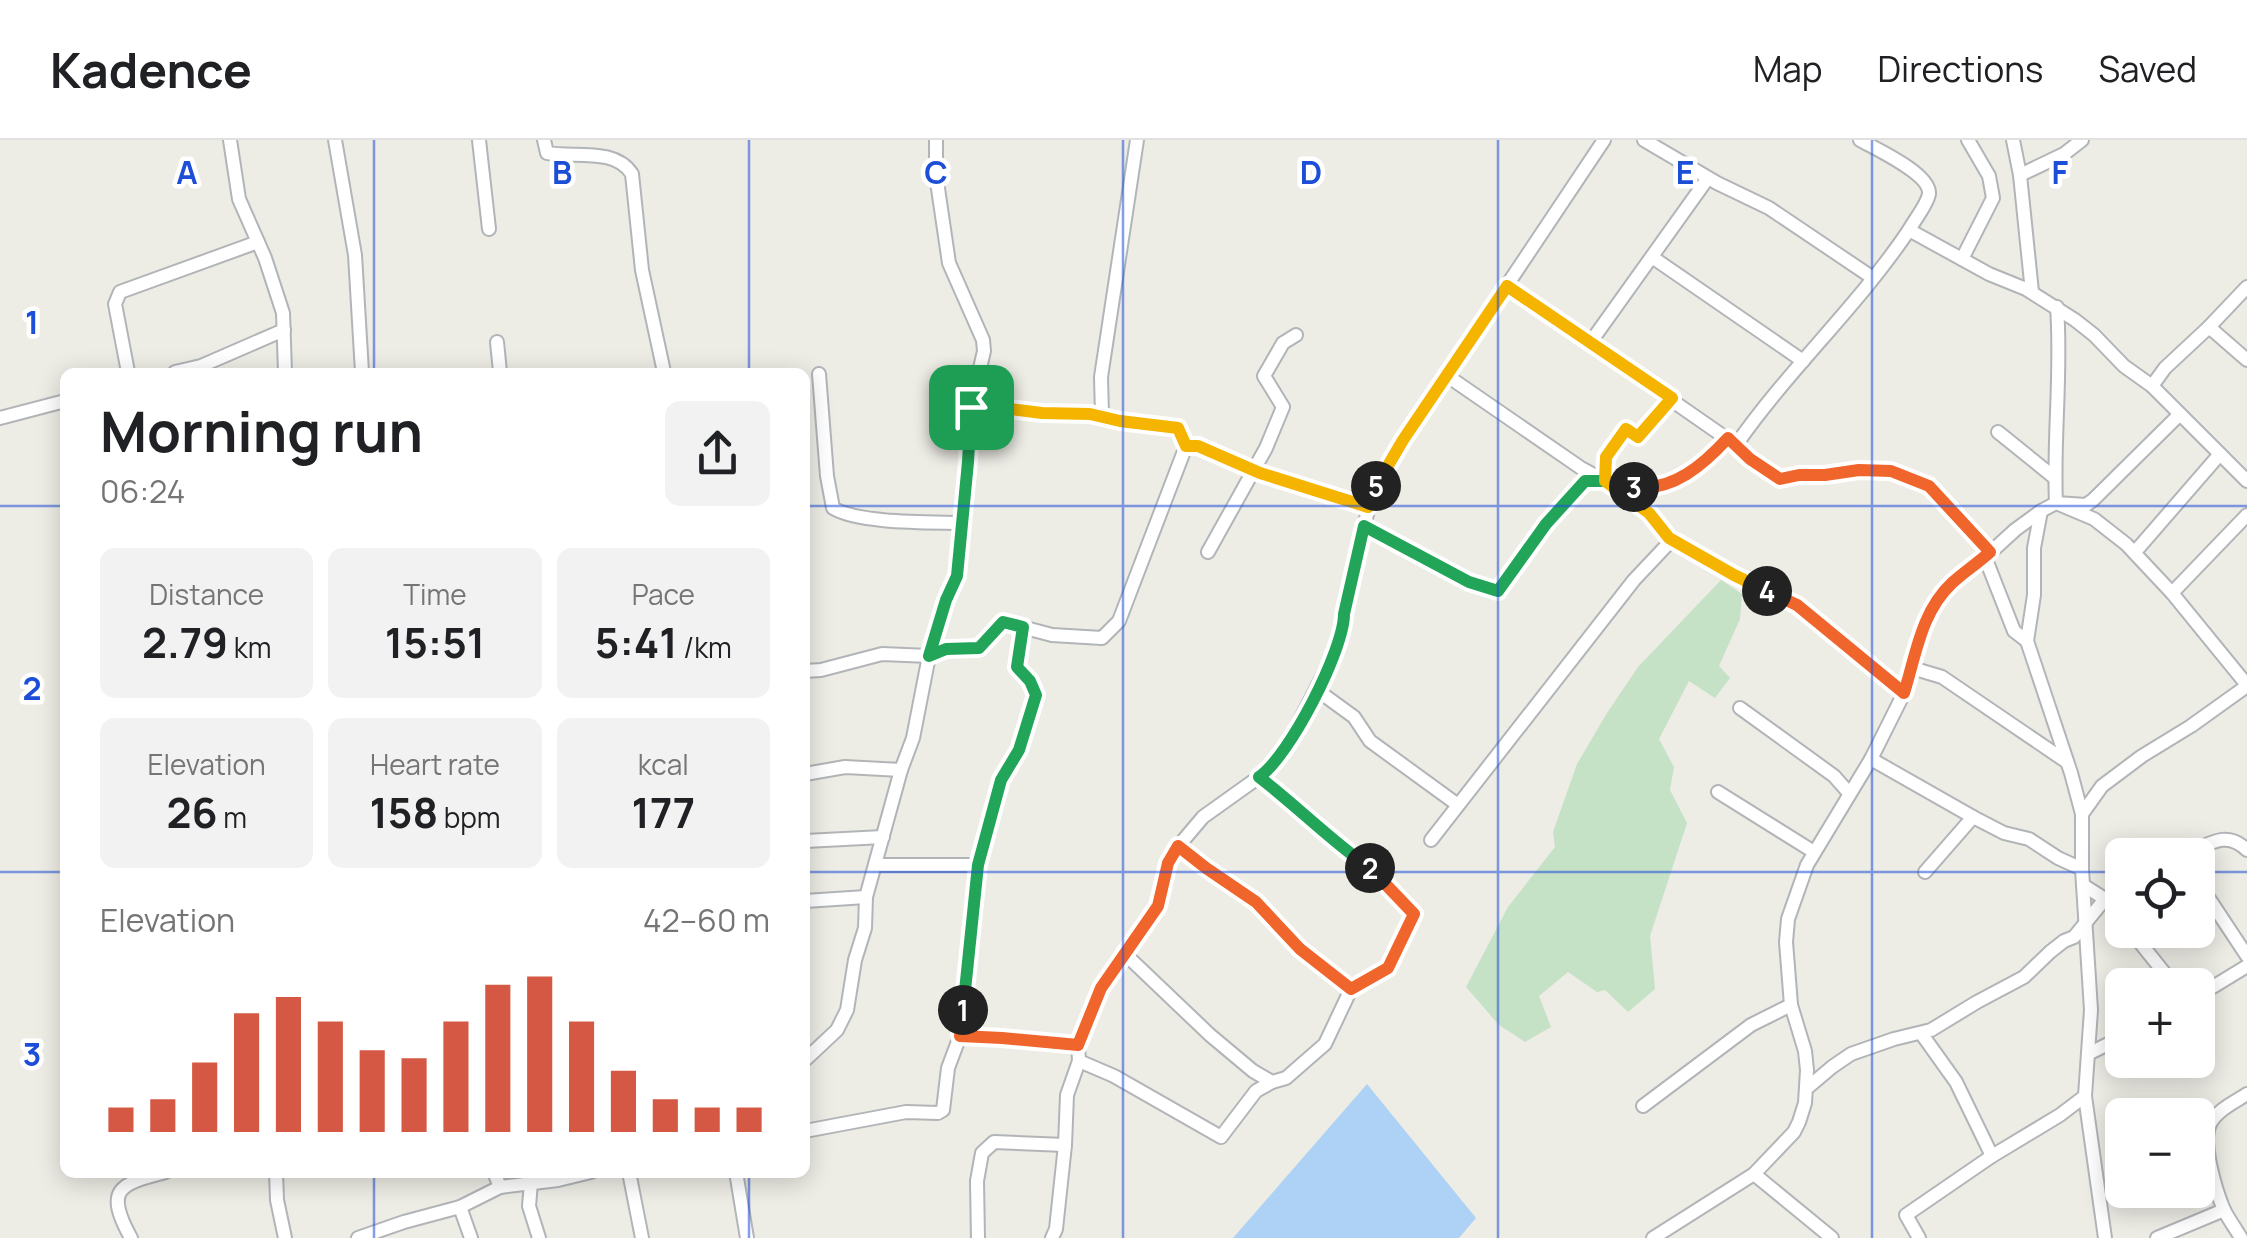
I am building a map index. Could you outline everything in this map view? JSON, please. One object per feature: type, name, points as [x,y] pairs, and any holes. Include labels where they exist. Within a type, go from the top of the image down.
[{"type":"street","points":[[230,140],[239,199],[282,313],[285,368]]},
{"type":"street","points":[[335,140],[355,255],[362,368]]},
{"type":"street","points":[[479,140],[490,229]]},
{"type":"street","points":[[544,140],[548,153],[594,154],[622,163],[632,174],[642,270],[663,368]]},
{"type":"street","points":[[810,1055],[837,1030],[847,1010],[864,928],[866,897],[912,738],[929,656],[957,576],[971,407],[984,351],[983,340],[949,263],[936,175],[936,140]]},
{"type":"street","points":[[1102,415],[1101,377],[1137,140]]},
{"type":"street","points":[[1644,140],[1768,208],[1873,278]]},
{"type":"street","points":[[1364,526],[1469,582],[1498,591],[1546,524],[1585,481],[1644,488],[1682,478],[1732,441],[1873,278],[1929,197],[1928,185],[1918,174],[1860,140]]},
{"type":"street","points":[[1962,260],[1993,198],[1989,176],[1968,140]]},
{"type":"street","points":[[2012,140],[2020,175],[2032,292]]},
{"type":"street","points":[[2020,175],[2064,154],[2082,140]]},
{"type":"street","points":[[1052,1238],[1065,1145],[1067,1096],[1078,1060],[1078,1045],[1101,988],[1158,906],[1168,863],[1178,846],[1203,817],[1266,772],[1289,742],[1317,690],[1344,625],[1368,507],[1377,484],[1607,141]]},
{"type":"street","points":[[1590,343],[1708,178]]},
{"type":"street","points":[[1909,230],[1988,274],[2032,292],[2094,334],[2124,366],[2152,386],[2244,473]]},
{"type":"street","points":[[127,368],[115,304],[120,292],[258,242]]},
{"type":"street","points":[[1652,257],[1803,362]]},
{"type":"street","points":[[1507,286],[1672,398],[1780,479],[1859,470],[1891,471],[1929,486],[1987,555],[2014,632],[2026,642]]},
{"type":"street","points":[[2152,386],[2165,368],[2241,303],[2247,287]]},
{"type":"street","points":[[2056,504],[2056,384],[2060,364],[2057,308]]},
{"type":"street","points":[[2209,327],[2247,360]]},
{"type":"street","points":[[204,368],[284,330]]},
{"type":"street","points":[[1208,552],[1266,448],[1283,408],[1264,376],[1283,343],[1296,335]]},
{"type":"street","points":[[496,342],[499,368]]},
{"type":"street","points":[[818,374],[833,508],[858,516],[962,523]]},
{"type":"street","points":[[1446,376],[1605,481],[1649,513],[1669,538],[1797,605],[1904,693]]},
{"type":"street","points":[[1605,481],[1606,457],[1626,429],[1638,437],[1672,398]]},
{"type":"street","points":[[0,418],[60,407]]},
{"type":"street","points":[[810,671],[882,654],[929,656],[946,649],[979,648],[1003,622],[1052,635],[1102,638],[1118,620],[1186,446],[1178,428],[1102,415],[971,407]]},
{"type":"street","points":[[1653,1238],[1754,1174],[1794,1132],[1805,1103],[1808,1070],[1791,1005],[1788,919],[1814,852],[1904,693],[1918,637],[1932,610],[1949,585],[2041,511],[2056,504],[2086,505],[2180,414]]},
{"type":"street","points":[[1998,432],[2055,478]]},
{"type":"street","points":[[1186,446],[1198,446],[1252,470],[1368,507]]},
{"type":"street","points":[[2135,552],[2220,454]]},
{"type":"street","points":[[2056,504],[2094,519],[2135,552],[2247,685],[2102,786],[2082,814]]},
{"type":"street","points":[[2041,511],[2026,642],[2082,814],[2091,1010],[2085,1096],[2105,1238]]},
{"type":"street","points":[[2172,594],[2247,515]]},
{"type":"street","points":[[1431,840],[1669,538]]},
{"type":"street","points":[[810,1129],[906,1112],[943,1110],[948,1068],[960,1036],[978,865],[1001,780],[1019,750],[1036,695],[1017,667],[1023,627]]},
{"type":"street","points":[[1912,668],[1942,677],[2068,763]]},
{"type":"street","points":[[1317,690],[1354,717],[1370,741],[1458,805]]},
{"type":"street","points":[[1740,708],[1834,776],[1850,793]]},
{"type":"street","points":[[1870,759],[1973,817],[2029,839],[2082,869]]},
{"type":"street","points":[[810,773],[846,767],[901,770]]},
{"type":"street","points":[[1078,1060],[1114,1076],[1220,1138],[1256,1091],[1286,1078],[1324,1044],[1351,989],[1388,968],[1414,914],[1373,870],[1259,777]]},
{"type":"street","points":[[1718,792],[1814,852]]},
{"type":"street","points":[[1925,872],[1973,817]]},
{"type":"street","points":[[810,842],[882,837]]},
{"type":"street","points":[[2215,842],[2231,839],[2247,850]]},
{"type":"street","points":[[1178,846],[1256,902],[1300,949],[1351,989]]},
{"type":"street","points":[[876,864],[978,865]]},
{"type":"street","points":[[1806,1089],[1851,1054],[1931,1030],[2024,977],[2050,952],[2074,937],[2105,899],[2083,884]]},
{"type":"street","points":[[810,901],[866,897]]},
{"type":"street","points":[[2215,908],[2247,956]]},
{"type":"street","points":[[2144,948],[2160,968]]},
{"type":"street","points":[[1125,954],[1210,1034],[1272,1082]]},
{"type":"street","points":[[2215,986],[2247,966]]},
{"type":"street","points":[[1643,1106],[1751,1024],[1791,1005]]},
{"type":"street","points":[[1921,1033],[1956,1082],[1992,1156]]},
{"type":"street","points":[[960,1036],[1078,1045]]},
{"type":"street","points":[[2088,1054],[2105,1046]]},
{"type":"street","points":[[1805,1051],[1816,1062],[1832,1066]]},
{"type":"street","points":[[2241,1238],[2224,1210],[2207,1136],[2216,1115],[2247,1094]]},
{"type":"street","points":[[1919,1238],[1906,1215],[2085,1096]]},
{"type":"street","points":[[978,1238],[977,1180],[982,1153],[994,1142],[1065,1145]]},
{"type":"street","points":[[1754,1174],[1832,1238]]},
{"type":"street","points":[[130,1238],[119,1215],[118,1194],[124,1186],[142,1178]]},
{"type":"street","points":[[276,1178],[285,1238]]},
{"type":"street","points":[[496,1178],[500,1187]]},
{"type":"street","points":[[358,1238],[460,1207],[500,1187],[566,1178]]},
{"type":"street","points":[[630,1178],[642,1238]]},
{"type":"street","points":[[737,1178],[748,1238]]},
{"type":"street","points":[[531,1183],[529,1206],[539,1238]]},
{"type":"street","points":[[460,1207],[470,1238]]},
{"type":"street","points":[[2157,1238],[2224,1210]]},
{"type":"green space","points":[[1721,580],[1742,594],[1740,619],[1719,666],[1730,678],[1715,698],[1689,681],[1659,739],[1674,767],[1670,790],[1687,823],[1650,936],[1655,989],[1628,1012],[1605,990],[1597,992],[1568,972],[1539,996],[1551,1027],[1525,1042],[1499,1025],[1466,987],[1508,907],[1555,847],[1553,832],[1577,764],[1607,713],[1638,667]]},
{"type":"water","points":[[1367,1084],[1476,1218],[1459,1238],[1233,1238]]},
{"type":"route","points":[[971,407],[957,576],[929,656],[946,649],[979,648],[1003,622],[1023,627],[1017,667],[1036,695],[1019,750],[1001,780],[978,865],[960,1036],[1078,1045],[1101,988],[1158,906],[1168,863],[1178,846],[1256,902],[1300,949],[1351,989],[1388,968],[1414,914],[1373,870],[1259,777],[1289,742],[1332,658],[1344,625],[1364,526],[1469,582],[1498,591],[1546,524],[1585,481],[1605,481],[1644,488],[1682,478],[1728,438],[1780,479],[1859,470],[1891,471],[1929,486],[1990,552],[1949,585],[1932,610],[1918,637],[1904,693],[1797,605],[1669,538],[1637,502],[1605,481],[1606,457],[1626,429],[1638,437],[1672,398],[1507,286],[1403,440],[1368,507],[1260,473],[1198,446],[1186,446],[1178,428],[1102,415],[971,407]]}]
